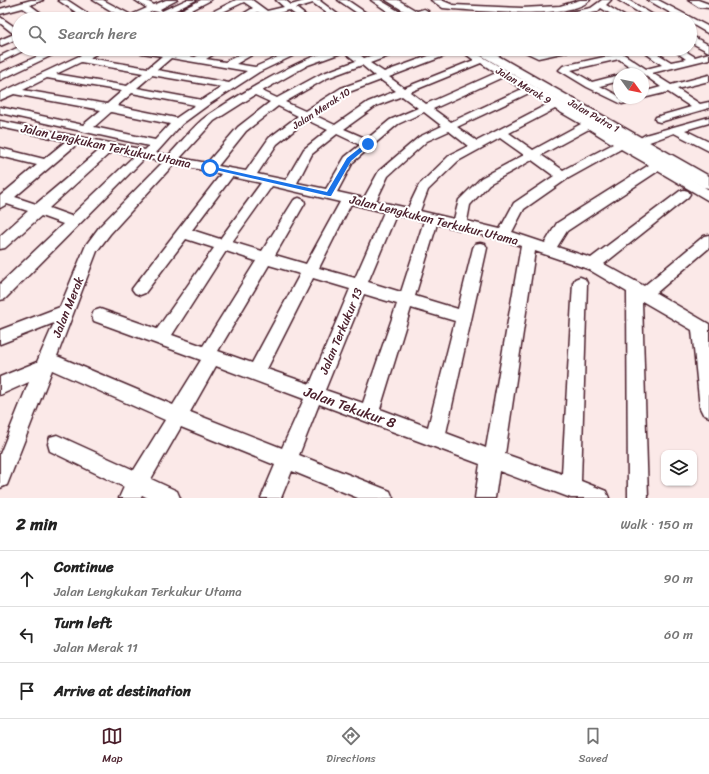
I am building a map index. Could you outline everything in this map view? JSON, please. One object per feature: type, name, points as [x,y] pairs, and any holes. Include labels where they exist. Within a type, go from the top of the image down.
[{"type":"main road","points":[[391,0],[418,12]]},
{"type":"main road","points":[[405,0],[421,12]]},
{"type":"main road","name":"Jalan Putra 1","points":[[483,56],[709,173]]},
{"type":"main road","name":"Jalan Putra 1","points":[[504,56],[644,139],[709,183]]},
{"type":"street","points":[[0,12],[39,0]]},
{"type":"street","points":[[62,0],[81,12]]},
{"type":"street","points":[[97,0],[118,12]]},
{"type":"street","points":[[139,0],[159,12]]},
{"type":"street","points":[[145,12],[173,0]]},
{"type":"street","points":[[171,12],[192,0]]},
{"type":"street","points":[[175,12],[207,0]]},
{"type":"street","points":[[217,12],[242,0]]},
{"type":"street","points":[[247,0],[262,12]]},
{"type":"street","points":[[280,0],[296,12]]},
{"type":"street","points":[[281,12],[314,0],[330,12]]},
{"type":"street","points":[[342,0],[360,12]]},
{"type":"street","points":[[375,0],[392,12]]},
{"type":"street","points":[[435,0],[450,6],[497,4],[555,9],[580,4],[586,0]]},
{"type":"street","points":[[622,0],[643,12]]},
{"type":"street","points":[[652,0],[673,12]]},
{"type":"street","points":[[692,0],[702,5],[709,6]]},
{"type":"street","points":[[585,12],[594,10],[604,2],[616,12]]},
{"type":"street","points":[[24,5],[34,12]]},
{"type":"street","points":[[252,12],[258,9]]},
{"type":"street","points":[[0,19],[12,28]]},
{"type":"street","points":[[697,25],[709,31]]},
{"type":"street","points":[[0,43],[12,37]]},
{"type":"street","points":[[697,42],[709,49]]},
{"type":"street","points":[[0,59],[12,54]]},
{"type":"street","points":[[0,77],[45,56]]},
{"type":"street","points":[[49,56],[56,60]]},
{"type":"street","points":[[0,86],[56,60],[73,56]]},
{"type":"street","points":[[0,97],[46,75],[78,56]]},
{"type":"street","points":[[89,56],[151,71],[230,86]]},
{"type":"street","points":[[85,129],[168,56]]},
{"type":"street","points":[[174,56],[256,70]]},
{"type":"street","points":[[196,60],[204,56]]},
{"type":"street","points":[[226,65],[244,56]]},
{"type":"street","points":[[0,294],[157,144],[178,122],[204,103],[256,70],[287,56]]},
{"type":"street","points":[[173,160],[210,119],[254,91],[305,63],[325,56]]},
{"type":"street","points":[[355,56],[477,147]]},
{"type":"street","points":[[210,168],[242,129],[277,102],[324,76],[380,56]]},
{"type":"street","name":"Jalan Merak 10","points":[[249,176],[273,141],[306,115],[345,90],[437,56]]},
{"type":"street","points":[[289,186],[308,152],[336,129],[372,104],[403,92],[475,56]]},
{"type":"street","name":"Jalan Merak 9","points":[[482,56],[504,74],[623,143],[709,196]]},
{"type":"street","points":[[613,97],[566,72],[564,69],[620,56],[633,68]]},
{"type":"street","points":[[655,56],[670,66]]},
{"type":"street","points":[[687,56],[694,60]]},
{"type":"street","points":[[649,71],[709,56]]},
{"type":"street","points":[[329,194],[348,160],[394,122],[504,74]]},
{"type":"street","points":[[46,75],[204,103]]},
{"type":"street","points":[[649,78],[704,106]]},
{"type":"street","points":[[649,93],[709,78]]},
{"type":"street","points":[[590,85],[613,79]]},
{"type":"street","points":[[368,203],[383,174],[423,139],[530,89]]},
{"type":"street","points":[[14,91],[178,122]]},
{"type":"street","points":[[254,91],[368,144]]},
{"type":"street","points":[[413,213],[423,188],[454,158],[502,134],[552,106]]},
{"type":"street","points":[[660,119],[704,106]]},
{"type":"street","points":[[0,110],[157,144]]},
{"type":"street","points":[[644,139],[709,120]]},
{"type":"street","name":"Jalan Lengkukan Terkukur Utama","points":[[0,124],[249,176],[504,235],[593,265],[639,292],[706,326]]},
{"type":"street","points":[[460,224],[464,203],[484,181],[531,154],[590,124]]},
{"type":"street","points":[[676,130],[706,142]]},
{"type":"street","points":[[502,134],[563,176]]},
{"type":"street","points":[[74,222],[38,210],[5,195],[47,164],[76,139]]},
{"type":"street","points":[[504,235],[519,206],[563,176],[623,143]]},
{"type":"street","points":[[0,244],[110,147]]},
{"type":"street","points":[[0,152],[47,164]]},
{"type":"street","name":"Jalan Merak","points":[[0,478],[8,442],[46,364],[91,249],[105,230],[173,160]]},
{"type":"street","points":[[548,250],[562,227],[658,165]]},
{"type":"street","points":[[140,289],[229,172]]},
{"type":"street","points":[[161,337],[223,245],[269,181]]},
{"type":"street","points":[[593,265],[684,194]]},
{"type":"street","points":[[256,373],[348,198]]},
{"type":"street","points":[[133,490],[177,416],[209,356],[265,259],[299,203]]},
{"type":"street","name":"Jalan Terkukur 13","points":[[271,498],[392,208]]},
{"type":"street","points":[[369,414],[407,300],[432,218]]},
{"type":"street","points":[[183,233],[265,259],[310,270],[359,287],[463,317]]},
{"type":"street","points":[[638,498],[639,292],[709,240]]},
{"type":"street","points":[[485,498],[493,459],[529,243]]},
{"type":"street","points":[[435,438],[480,248]]},
{"type":"street","points":[[571,488],[580,282]]},
{"type":"street","points":[[0,337],[67,311]]},
{"type":"street","name":"Jalan Tekukur 8","points":[[100,316],[599,498]]},
{"type":"street","points":[[706,326],[709,404]]},
{"type":"street","points":[[0,386],[46,364],[383,498]]},
{"type":"street","points":[[57,444],[133,490],[170,498]]},
{"type":"route","points":[[210,168],[329,194],[348,160],[368,144]]}]
